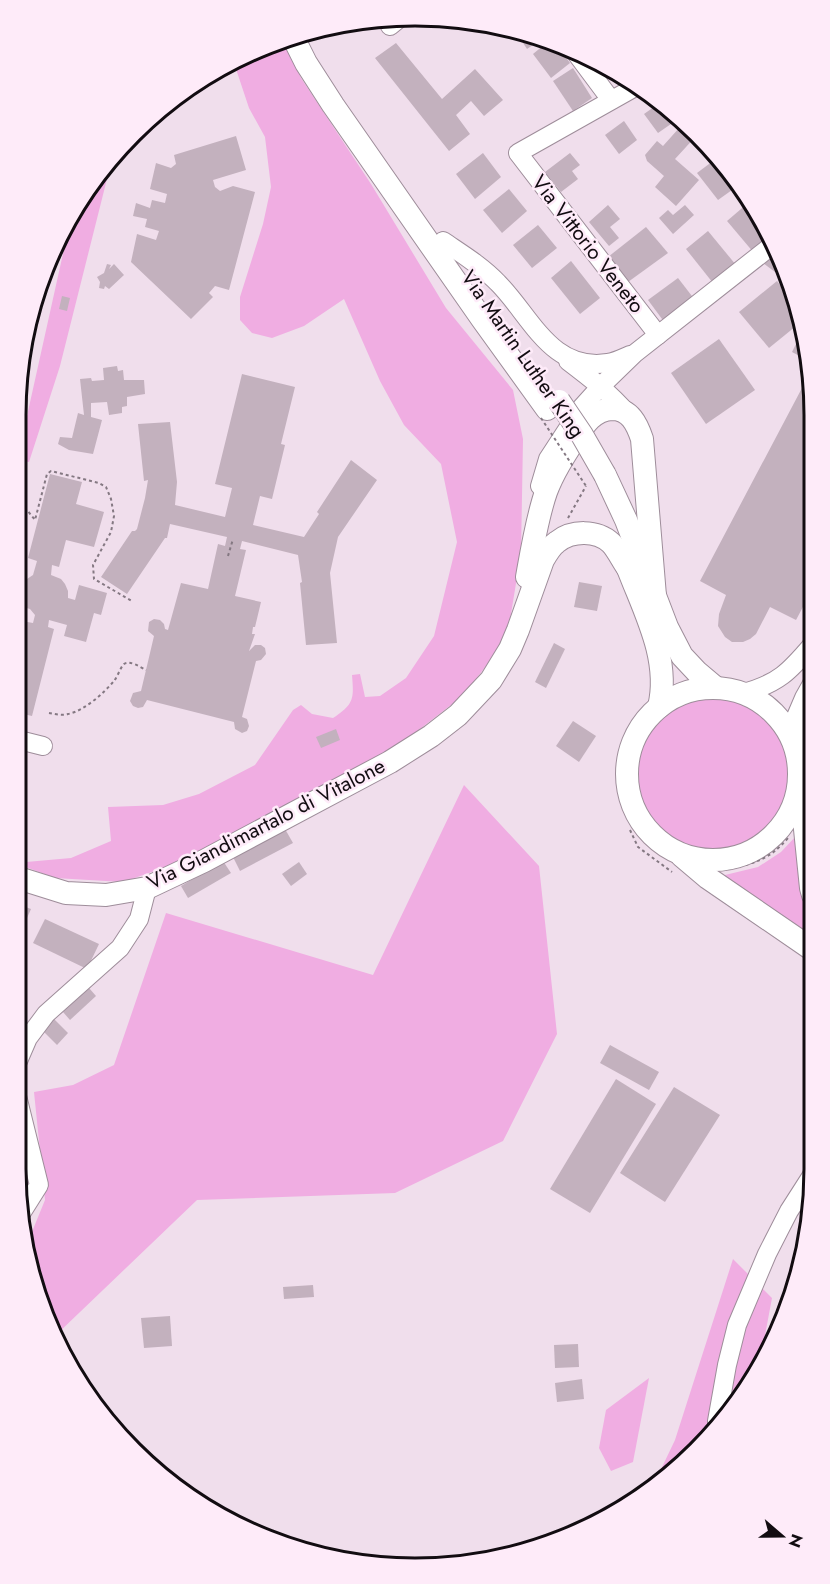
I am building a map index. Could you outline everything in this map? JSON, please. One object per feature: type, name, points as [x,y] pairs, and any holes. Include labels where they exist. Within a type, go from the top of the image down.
[{"type":"main road","name":"Via Martin Luther King","points":[[310,40],[344,98],[442,241],[549,409]]},
{"type":"main road","name":"Via Martin Luther King","points":[[297,44],[333,105],[549,409],[582,435],[594,481],[613,525],[654,636],[662,668],[662,696],[659,707]]},
{"type":"main road","points":[[491,680],[526,583],[532,546],[546,492],[558,464],[588,419],[601,411],[614,409],[627,413],[637,424],[642,439],[655,596]]},
{"type":"main road","name":"Via Martin Luther King","points":[[594,481],[626,520],[667,627],[682,656],[716,688]]},
{"type":"main road","points":[[491,680],[514,639],[543,560],[558,541],[571,534],[584,533],[598,536],[611,543],[627,567]]},
{"type":"main road","name":"Via Giandimartalo di Vitalone","points":[[26,880],[66,893],[106,895],[147,888],[204,861],[390,762],[431,736],[458,715],[491,680]]},
{"type":"main road","points":[[804,829],[795,746],[783,724],[765,706],[743,693],[716,688],[696,690],[676,696],[659,707],[643,724],[632,745],[627,768],[629,792],[637,814],[651,834],[708,878],[804,944]]},
{"type":"main road","points":[[678,853],[705,860],[715,860],[733,858],[759,848],[780,829],[785,821],[794,804],[799,777]]},
{"type":"street","points":[[585,65],[611,100],[629,90]]},
{"type":"street","name":"Via Vittorio Veneto","points":[[611,100],[518,153],[658,335]]},
{"type":"street","points":[[442,241],[500,284],[546,342],[601,386],[627,413]]},
{"type":"street","points":[[532,546],[538,490],[548,459],[582,407],[634,354],[767,249]]},
{"type":"street","points":[[561,355],[584,363],[608,363],[634,354]]},
{"type":"street","points":[[743,693],[761,689],[778,680],[791,670],[804,655]]},
{"type":"street","points":[[795,746],[795,719],[804,698]]},
{"type":"street","points":[[26,742],[43,746]]},
{"type":"street","points":[[26,1043],[46,1014],[120,948],[139,919],[147,888]]},
{"type":"street","points":[[26,1132],[39,1185],[27,1204]]},
{"type":"street","points":[[718,1413],[737,1325],[767,1254],[789,1210],[804,1187]]},
{"type":"path","points":[[549,409],[594,481]]},
{"type":"path","points":[[26,510],[35,520],[47,474],[51,471],[99,483],[106,487],[114,516],[111,532],[93,565],[94,579],[132,601]]},
{"type":"path","points":[[228,556],[233,539]]},
{"type":"path","points":[[49,713],[71,714],[89,704],[106,690],[126,663],[146,670]]},
{"type":"path","points":[[708,878],[717,872],[757,863],[779,849],[803,821]]},
{"type":"shaded area","points":[[286,47],[301,78],[371,184],[446,308],[513,390],[523,439],[521,553],[507,638],[464,695],[351,782],[241,841],[123,882],[55,878],[26,867],[26,862],[71,858],[111,841],[108,807],[163,805],[199,794],[255,765],[293,710],[301,705],[312,714],[333,718],[345,709],[351,700],[352,675],[360,674],[365,697],[380,696],[406,678],[434,636],[457,542],[441,464],[404,425],[380,381],[344,299],[304,326],[272,338],[252,333],[240,320],[240,297],[263,224],[271,187],[265,137],[249,108],[236,70]]},
{"type":"shaded area","points":[[108,176],[60,366],[29,462],[26,462],[27,416],[65,246],[78,220]]},
{"type":"shaded area","points":[[713,698],[742,704],[755,711],[766,721],[776,732],[783,745],[789,774],[783,803],[776,816],[766,827],[755,837],[742,844],[713,850],[684,844],[671,837],[660,827],[650,816],[643,803],[637,774],[643,745],[650,732],[660,721],[671,711],[684,704]]},
{"type":"shaded area","points":[[464,785],[539,866],[557,1034],[503,1141],[395,1193],[197,1200],[61,1330],[46,1294],[31,1234],[45,1200],[34,1092],[73,1085],[114,1065],[166,913],[373,975]]},
{"type":"shaded area","points":[[797,835],[801,889],[804,898],[804,933],[721,876],[758,867],[781,852]]},
{"type":"shaded area","points":[[733,1259],[772,1298],[764,1341],[752,1364],[724,1406],[708,1426],[660,1472],[675,1440]]},
{"type":"shaded area","points":[[649,1378],[633,1462],[611,1471],[599,1448],[606,1410]]},
{"type":"building","points":[[522,41],[534,44],[527,49]]},
{"type":"building","points":[[396,43],[442,99],[475,69],[503,100],[484,116],[471,101],[456,115],[470,134],[449,151],[375,58]]},
{"type":"building","points":[[542,47],[564,55],[570,63],[551,78],[533,54]]},
{"type":"building","points":[[573,68],[592,98],[573,111],[553,81]]},
{"type":"building","points":[[654,107],[673,123],[658,133],[644,114]]},
{"type":"building","points":[[624,121],[637,140],[619,154],[605,135]]},
{"type":"building","points":[[679,129],[691,141],[675,159],[699,180],[676,206],[655,187],[664,176],[647,161],[645,155],[657,141],[663,146]]},
{"type":"building","points":[[236,136],[246,170],[213,180],[215,187],[220,191],[233,186],[255,192],[229,290],[215,286],[209,293],[213,297],[191,319],[131,262],[137,234],[156,240],[159,231],[145,227],[147,219],[133,216],[136,203],[150,208],[152,200],[165,203],[167,194],[150,189],[156,163],[171,168],[176,164],[174,155]]},
{"type":"building","points":[[483,153],[501,177],[475,199],[456,174]]},
{"type":"building","points":[[570,153],[580,165],[572,171],[578,179],[561,192],[545,172]]},
{"type":"building","points":[[711,162],[732,190],[718,200],[697,173]]},
{"type":"building","points":[[509,189],[527,211],[502,233],[483,210]]},
{"type":"building","points":[[608,205],[620,219],[610,227],[619,238],[609,246],[589,222]]},
{"type":"building","points":[[685,205],[694,215],[673,234],[659,218],[668,210],[673,215]]},
{"type":"building","points":[[744,207],[765,244],[754,253],[727,221]]},
{"type":"building","points":[[538,225],[557,248],[532,268],[513,245]]},
{"type":"building","points":[[646,227],[668,253],[628,282],[608,257]]},
{"type":"building","points":[[708,231],[736,265],[713,283],[686,249]]},
{"type":"building","points":[[770,257],[778,274],[763,263]]},
{"type":"building","points":[[571,261],[600,298],[580,314],[551,278]]},
{"type":"building","points":[[107,264],[111,265],[109,269],[114,264],[124,275],[109,289],[105,286],[104,289],[99,288],[100,282],[97,277],[104,273]]},
{"type":"building","points":[[678,278],[695,300],[665,323],[648,300]]},
{"type":"building","points":[[777,281],[784,290],[794,327],[769,348],[739,312]]},
{"type":"building","points":[[62,296],[70,298],[67,311],[59,309]]},
{"type":"building","points":[[719,339],[755,390],[706,424],[671,373]]},
{"type":"building","points":[[797,341],[800,356],[792,352]]},
{"type":"building","points":[[117,366],[118,371],[123,370],[124,380],[144,380],[145,394],[127,397],[127,406],[122,407],[122,413],[109,415],[107,402],[91,403],[91,417],[102,420],[93,454],[69,450],[58,444],[60,437],[72,438],[78,413],[84,415],[80,379],[104,380],[103,368]]},
{"type":"building","points":[[242,374],[295,387],[281,444],[285,445],[272,499],[260,496],[253,525],[304,537],[319,514],[317,512],[351,460],[377,480],[338,537],[330,573],[337,643],[306,645],[298,555],[242,541],[240,549],[246,550],[235,596],[261,602],[255,627],[253,627],[252,634],[255,634],[249,651],[255,645],[261,645],[265,648],[266,654],[261,660],[256,661],[242,717],[247,719],[249,726],[247,731],[242,733],[235,729],[234,722],[147,700],[143,707],[138,708],[130,701],[133,693],[141,691],[154,636],[148,631],[149,622],[154,619],[160,620],[168,630],[181,583],[208,589],[218,544],[225,546],[227,537],[170,524],[167,538],[127,594],[101,577],[132,531],[137,529],[145,498],[148,480],[144,481],[138,424],[170,422],[177,482],[175,505],[225,517],[232,488],[215,484]]},
{"type":"building","points":[[803,385],[804,605],[796,620],[770,607],[756,634],[743,642],[732,642],[725,637],[718,626],[719,614],[726,595],[700,581]]},
{"type":"building","points":[[50,474],[82,482],[76,504],[104,512],[94,547],[66,540],[59,567],[52,565],[51,575],[61,579],[65,584],[68,598],[75,600],[79,585],[107,593],[101,615],[94,613],[86,642],[64,636],[67,625],[49,620],[48,627],[54,629],[32,716],[26,715],[26,622],[33,623],[35,615],[26,608],[26,579],[33,575],[37,561],[28,558]]},
{"type":"building","points":[[579,582],[602,586],[597,611],[574,607]]},
{"type":"building","points":[[554,643],[565,649],[546,688],[535,682]]},
{"type":"building","points":[[573,721],[596,736],[579,762],[556,746]]},
{"type":"building","points":[[336,729],[340,740],[321,748],[316,737]]},
{"type":"building","points":[[285,829],[293,843],[240,871],[233,857]]},
{"type":"building","points":[[223,861],[231,873],[188,898],[181,886]]},
{"type":"building","points":[[299,862],[307,874],[291,886],[282,874]]},
{"type":"building","points":[[26,907],[31,909],[26,920]]},
{"type":"building","points":[[45,919],[99,944],[87,969],[33,943]]},
{"type":"building","points":[[89,988],[96,996],[70,1020],[63,1012]]},
{"type":"building","points":[[52,1017],[68,1033],[57,1045],[40,1028]]},
{"type":"building","points":[[610,1045],[659,1072],[649,1090],[600,1063]]},
{"type":"building","points":[[616,1079],[656,1104],[590,1213],[550,1189]]},
{"type":"building","points":[[674,1087],[720,1115],[665,1202],[620,1173]]},
{"type":"building","points":[[313,1285],[314,1297],[284,1299],[283,1287]]},
{"type":"building","points":[[170,1316],[172,1346],[144,1348],[141,1318]]},
{"type":"building","points":[[578,1344],[579,1367],[555,1368],[554,1345]]},
{"type":"building","points":[[582,1379],[584,1399],[557,1402],[555,1383]]}]
